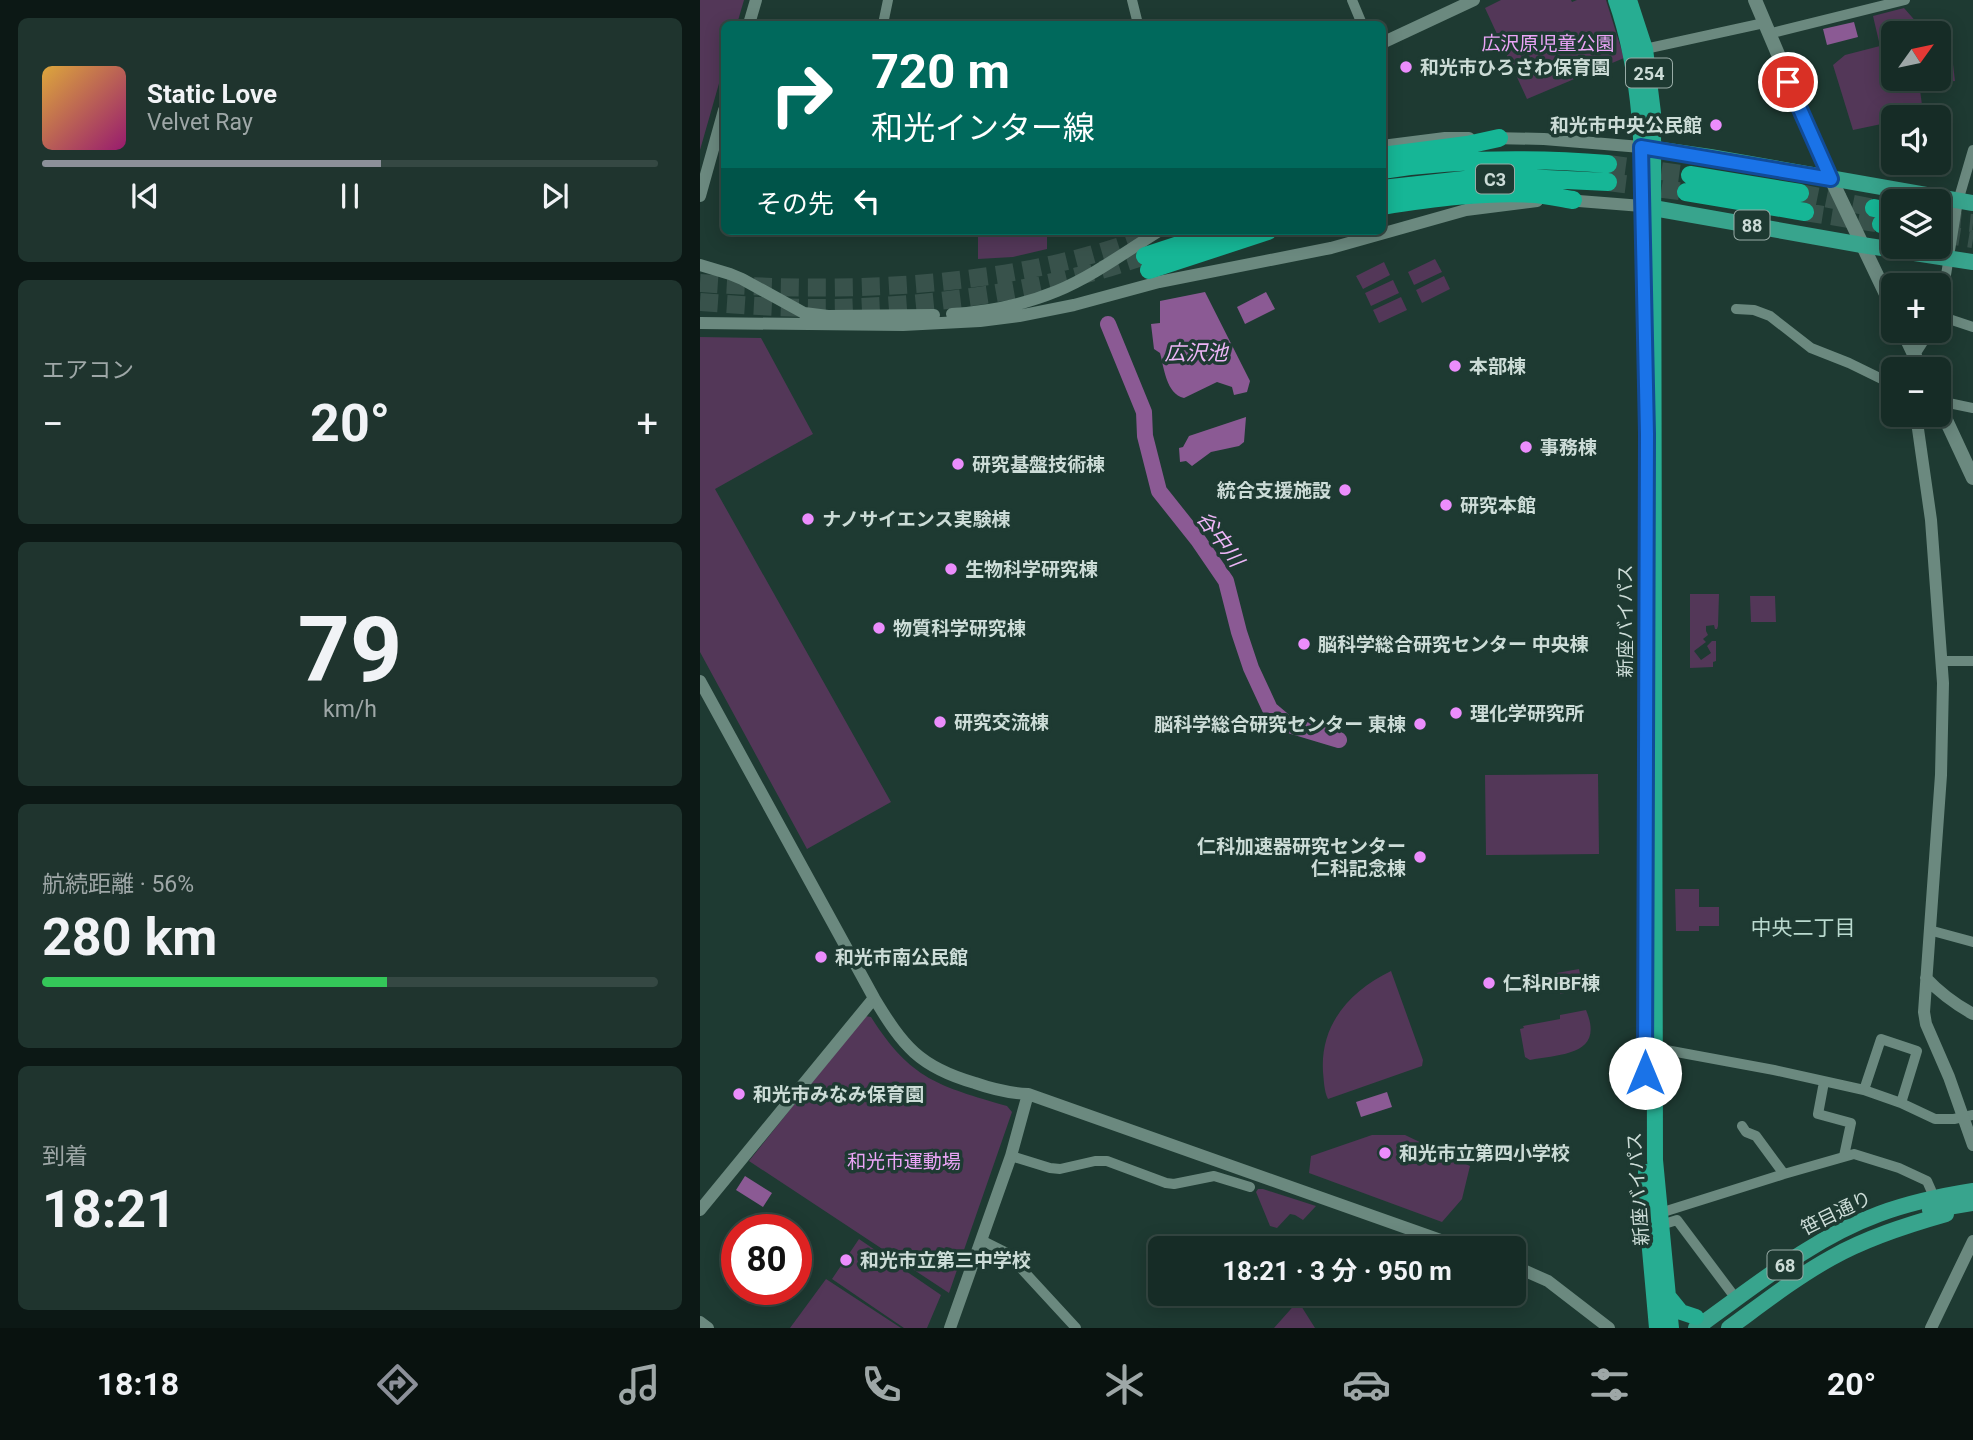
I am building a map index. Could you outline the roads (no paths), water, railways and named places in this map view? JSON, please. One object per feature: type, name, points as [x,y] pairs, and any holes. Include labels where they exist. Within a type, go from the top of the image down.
[{"type":"highway","name":"新座バイパス","points":[[1616,0],[1634,69],[1647,148],[1655,1160],[1671,1328]]},
{"type":"highway","name":"新座バイパス","points":[[1629,0],[1645,49],[1653,113],[1647,148]]},
{"type":"highway","points":[[1386,155],[1499,138]]},
{"type":"highway","name":"C3","points":[[1386,169],[1470,160],[1517,160],[1608,173],[1473,179],[1386,189]]},
{"type":"highway","points":[[1800,193],[1688,184],[1805,212]]},
{"type":"highway","points":[[1386,205],[1475,195],[1535,194],[1573,200]]},
{"type":"highway","name":"新座バイパス","points":[[1648,207],[1646,1125],[1647,1216],[1657,1328]]},
{"type":"highway","points":[[1212,235],[1147,263],[1253,235]]},
{"type":"highway","points":[[1668,1296],[1681,1312],[1696,1323]]},
{"type":"main road","points":[[1755,0],[1831,179],[1881,284]]},
{"type":"main road","points":[[1647,148],[1966,202]]},
{"type":"main road","name":"88","points":[[1648,207],[1973,262]]},
{"type":"main road","points":[[1951,427],[1970,464],[1973,478]]},
{"type":"main road","name":"笹目通り","points":[[1696,1323],[1827,1238],[1883,1218],[1915,1213],[1973,1191]]},
{"type":"main road","points":[[1681,1328],[1696,1323],[1731,1292],[1800,1242],[1842,1220],[1892,1201],[1953,1198],[1946,1214],[1864,1242],[1831,1257],[1735,1326]]},
{"type":"main road","name":"笹目通り","points":[[1711,1328],[1813,1256],[1883,1218]]},
{"type":"street","points":[[750,21],[756,0]]},
{"type":"street","points":[[884,21],[888,0]]},
{"type":"street","points":[[1132,0],[1137,21]]},
{"type":"street","points":[[1352,0],[1361,21]]},
{"type":"street","points":[[1386,41],[1474,0]]},
{"type":"street","points":[[1645,49],[1766,29],[1905,0]]},
{"type":"street","points":[[700,196],[721,121]]},
{"type":"street","points":[[1386,145],[1445,138],[1499,138],[1647,148]]},
{"type":"street","points":[[1948,273],[1966,202],[1973,150]]},
{"type":"street","points":[[1386,233],[1466,210],[1511,203],[1573,200],[1648,207]]},
{"type":"street","points":[[700,265],[742,279],[804,313],[828,316],[956,314],[1004,308],[1057,291],[1089,275],[1152,235]]},
{"type":"street","points":[[700,323],[903,325],[1019,316],[1074,305],[1159,282],[1331,248],[1377,235]]},
{"type":"street","points":[[1736,309],[1754,310],[1770,316],[1811,348],[1881,379]]},
{"type":"street","points":[[1951,320],[1973,327]]},
{"type":"street","points":[[1951,405],[1973,408]]},
{"type":"street","points":[[1918,427],[1931,520],[1943,683],[1941,775],[1924,1012],[1926,1024],[1968,1115],[1973,1145]]},
{"type":"street","points":[[1941,661],[1973,661]]},
{"type":"street","points":[[700,681],[874,998],[902,1041],[930,1066],[963,1080],[1005,1092],[1028,1094],[1429,1236]]},
{"type":"street","points":[[1929,930],[1973,942]]},
{"type":"street","points":[[1926,978],[1936,989],[1973,1014]]},
{"type":"street","points":[[700,1210],[874,998]]},
{"type":"street","points":[[1864,1090],[1881,1039],[1917,1051],[1901,1103]]},
{"type":"street","points":[[1655,1048],[1864,1090],[1935,1119],[1954,1119],[1968,1115]]},
{"type":"street","points":[[1824,1082],[1818,1114],[1851,1123],[1844,1156]]},
{"type":"street","points":[[950,1328],[1011,1156],[1028,1094]]},
{"type":"street","points":[[1742,1126],[1746,1132],[1756,1136],[1784,1174]]},
{"type":"street","points":[[1011,1156],[1060,1169],[1107,1161],[1166,1183],[1174,1184],[1214,1176],[1250,1187]]},
{"type":"street","points":[[1660,1219],[1784,1174],[1844,1156],[1861,1156],[1899,1168],[1927,1181],[1953,1198]]},
{"type":"street","points":[[1660,1219],[1677,1220],[1731,1292]]},
{"type":"street","points":[[981,1240],[1007,1252],[1076,1328]]},
{"type":"street","points":[[1931,1328],[1973,1241]]},
{"type":"street","points":[[1526,1271],[1548,1281],[1609,1328]]},
{"type":"water","points":[[1854,22],[1858,37],[1827,45],[1823,29]]},
{"type":"water","name":"広沢池","points":[[1205,292],[1250,381],[1247,392],[1234,395],[1232,387],[1217,382],[1184,398],[1173,391],[1160,353],[1154,349],[1151,324],[1160,323],[1160,301]]},
{"type":"water","points":[[1266,292],[1275,309],[1245,324],[1237,307]]},
{"type":"water","name":"広沢池","points":[[1246,417],[1244,442],[1239,446],[1211,452],[1192,466],[1186,461],[1180,462],[1179,448],[1183,447],[1189,436]]},
{"type":"water","points":[[1387,1092],[1392,1107],[1361,1117],[1356,1102]]},
{"type":"water","points":[[745,1176],[772,1193],[763,1207],[736,1190]]},
{"type":"waterway","name":"谷中川","points":[[1108,324],[1144,412],[1145,436],[1159,491],[1226,581],[1251,668],[1270,709],[1289,725],[1339,740]]},
{"type":"tunnel","points":[[1608,164],[1690,175]]},
{"type":"tunnel","points":[[1608,182],[1686,192]]},
{"type":"tunnel","points":[[1800,193],[1874,208]]},
{"type":"tunnel","points":[[1805,212],[1881,224]]},
{"type":"tunnel","points":[[1951,221],[1973,223]]},
{"type":"tunnel","points":[[1951,235],[1973,239]]},
{"type":"tunnel","points":[[700,283],[812,288],[928,283],[1041,267],[1149,236]]},
{"type":"tunnel","points":[[700,302],[821,308],[943,301],[1052,282],[1145,256]]},
{"type":"place","name":"和光市ひろさわ保育園","points":[[1406,67]]},
{"type":"place","name":"和光市中央公民館","points":[[1716,125]]},
{"type":"place","name":"本部棟","points":[[1455,366]]},
{"type":"place","name":"事務棟","points":[[1526,447]]},
{"type":"place","name":"研究基盤技術棟","points":[[958,464]]},
{"type":"place","name":"統合支援施設","points":[[1345,490]]},
{"type":"place","name":"研究本館","points":[[1446,505]]},
{"type":"place","name":"ナノサイエンス実験棟","points":[[808,519]]},
{"type":"place","name":"生物科学研究棟","points":[[951,569]]},
{"type":"place","name":"物質科学研究棟","points":[[879,628]]},
{"type":"place","name":"脳科学総合研究センター 中央棟","points":[[1304,644]]},
{"type":"place","name":"理化学研究所","points":[[1456,713]]},
{"type":"place","name":"研究交流棟","points":[[940,722]]},
{"type":"place","name":"脳科学総合研究センター 東棟","points":[[1420,724]]},
{"type":"place","name":"仁科加速器研究センター 仁科記念棟","points":[[1420,857]]},
{"type":"place","name":"和光市南公民館","points":[[821,957]]},
{"type":"place","name":"仁科RIBF棟","points":[[1489,983]]},
{"type":"place","name":"和光市みなみ保育園","points":[[739,1094]]},
{"type":"place","name":"和光市立第四小学校","points":[[1385,1153]]},
{"type":"place","name":"和光市立第三中学校","points":[[846,1260]]},
{"type":"district","name":"中央二丁目","points":[[1803,928]]},
{"type":"park label","name":"広沢原児童公園","points":[[1548,43]]},
{"type":"park label","name":"和光市運動場","points":[[904,1161]]}]
